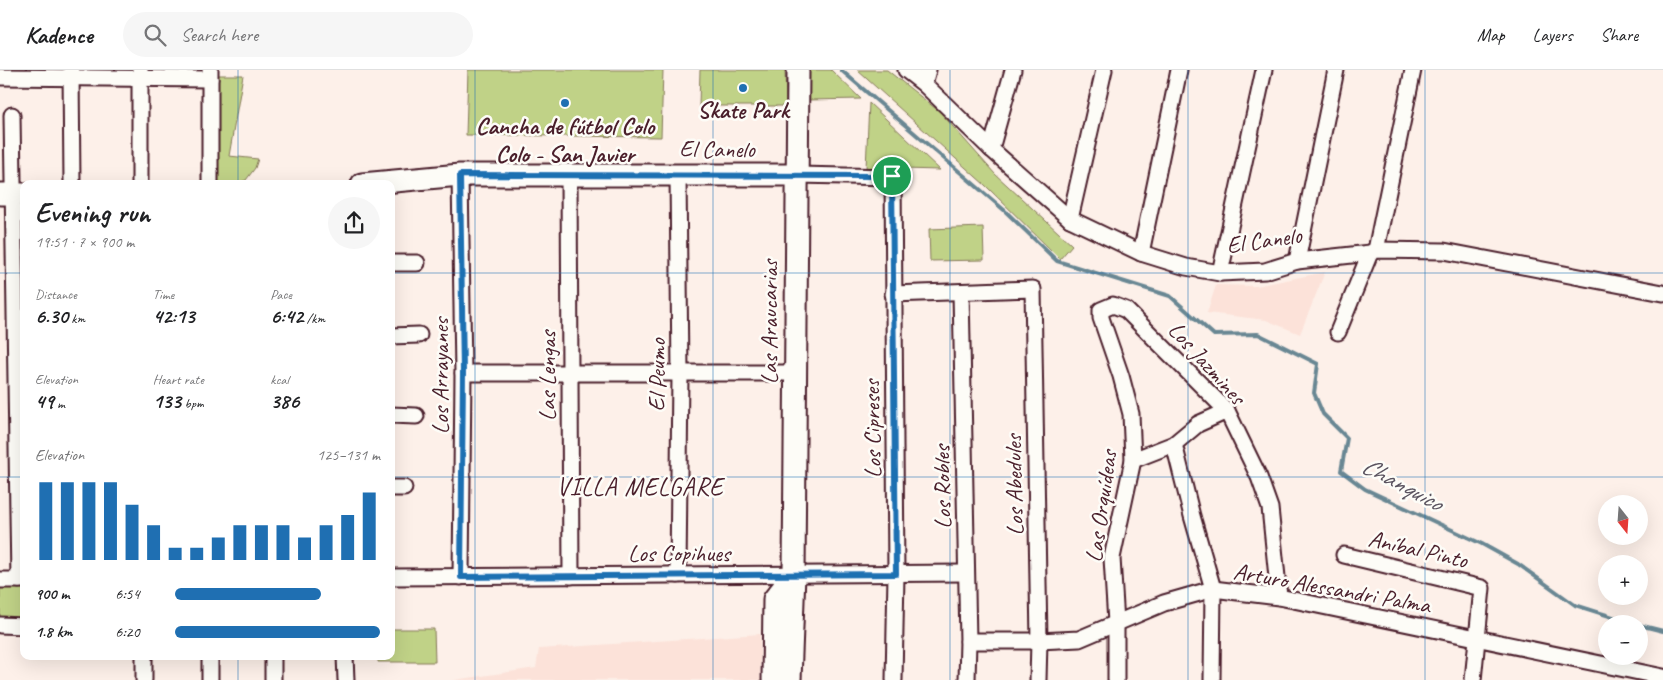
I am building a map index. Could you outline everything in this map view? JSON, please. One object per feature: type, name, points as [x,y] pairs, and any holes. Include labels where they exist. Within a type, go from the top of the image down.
[{"type":"street","name":"Las Araucarias","points":[[790,680],[794,574],[798,70]]},
{"type":"street","name":"El Canelo","points":[[906,70],[926,77],[991,149],[1070,219],[1141,253],[1186,267],[1220,274],[1265,272],[1297,261],[1373,252],[1408,250],[1444,251],[1663,293]]},
{"type":"street","points":[[991,149],[1013,70]]},
{"type":"street","points":[[1070,219],[1104,70]]},
{"type":"street","points":[[1141,253],[1180,70]]},
{"type":"street","points":[[1220,274],[1264,70]]},
{"type":"street","points":[[1297,261],[1336,70]]},
{"type":"street","points":[[1338,332],[1373,252],[1413,70]]},
{"type":"street","points":[[0,77],[16,73],[210,74],[210,180]]},
{"type":"street","points":[[71,74],[72,180]]},
{"type":"street","points":[[140,74],[140,180]]},
{"type":"street","points":[[12,115],[20,537]]},
{"type":"street","name":"El Canelo","points":[[395,181],[460,175],[892,176]]},
{"type":"street","name":"Los Arrayanes","points":[[460,175],[463,373],[461,577]]},
{"type":"street","name":"Las Lengas","points":[[569,175],[571,576]]},
{"type":"street","name":"El Peumo","points":[[678,175],[680,374],[678,575]]},
{"type":"street","name":"Los Cipreses","points":[[892,176],[896,574],[894,680]]},
{"type":"street","points":[[395,263],[417,263]]},
{"type":"street","name":"Los Abedules","points":[[961,292],[1033,289],[1038,680]]},
{"type":"street","points":[[893,294],[961,292]]},
{"type":"street","name":"Los Robles","points":[[961,292],[968,641],[967,680]]},
{"type":"street","name":"Las Orquídeas","points":[[1116,680],[1116,623],[1112,558],[1133,460],[1131,414],[1121,376],[1100,318],[1101,310],[1113,304],[1126,310]]},
{"type":"street","name":"Los Jazmines","points":[[1126,310],[1227,411],[1260,477],[1270,508],[1279,597]]},
{"type":"street","points":[[395,336],[418,335]]},
{"type":"street","points":[[463,373],[795,373]]},
{"type":"street","points":[[1133,460],[1174,444],[1198,424],[1227,411]]},
{"type":"street","points":[[395,415],[416,416]]},
{"type":"street","points":[[1174,444],[1192,516],[1214,589],[1212,680]]},
{"type":"street","name":"Aníbal Pinto","points":[[1344,555],[1482,588],[1477,639]]},
{"type":"street","name":"Los Copihues","points":[[395,577],[966,573]]},
{"type":"street","points":[[773,680],[774,599],[794,574]]},
{"type":"street","points":[[0,580],[20,580]]},
{"type":"street","name":"Arturo Alessandri Palma","points":[[968,641],[1079,639],[1164,602],[1214,589],[1279,597],[1663,677]]},
{"type":"street","points":[[0,625],[20,626]]},
{"type":"street","points":[[1473,680],[1477,639]]},
{"type":"street","points":[[144,660],[144,680]]},
{"type":"street","points":[[210,660],[210,680]]},
{"type":"street","points":[[273,660],[273,680]]},
{"type":"street","points":[[345,660],[346,680]]},
{"type":"shaded area","points":[[1325,272],[1300,334],[1266,320],[1207,313],[1216,285],[1256,286]]},
{"type":"shaded area","points":[[760,634],[760,680],[454,680],[536,668],[539,649]]},
{"type":"green space","name":"Cancha de fútbol Colo Colo - San Javier","points":[[468,70],[663,70],[661,137],[466,135]]},
{"type":"green space","name":"Skate Park","points":[[700,70],[785,70],[786,106],[699,106]]},
{"type":"green space","points":[[808,70],[831,70],[861,99],[808,100]]},
{"type":"green space","points":[[857,70],[887,70],[940,112],[995,174],[1072,245],[1060,259],[985,185]]},
{"type":"green space","points":[[216,75],[243,75],[229,156],[258,159],[255,168],[246,180],[216,180]]},
{"type":"green space","points":[[869,103],[940,170],[866,168]]},
{"type":"green space","points":[[983,227],[984,260],[930,261],[929,229]]},
{"type":"green space","points":[[0,586],[20,586],[20,622],[0,621]]},
{"type":"green space","points":[[395,629],[434,629],[435,662],[378,662],[378,660],[395,660]]},
{"type":"waterway","name":"Chanquico","points":[[841,70],[1004,210],[1057,261],[1170,296],[1214,335],[1258,334],[1318,364],[1314,393],[1323,414],[1347,438],[1341,471],[1365,489],[1482,544],[1518,564],[1575,605],[1607,615]]},
{"type":"waterway","name":"Chanquico","points":[[1648,627],[1663,631]]},
{"type":"place","name":"Skate Park","points":[[743,88]]},
{"type":"place","name":"Cancha de fútbol Colo Colo - San Javier","points":[[565,103]]},
{"type":"district","name":"VILLA MELGARE","points":[[640,487]]},
{"type":"route","points":[[460,175],[892,176],[896,574],[461,577],[463,373],[460,175]]}]
